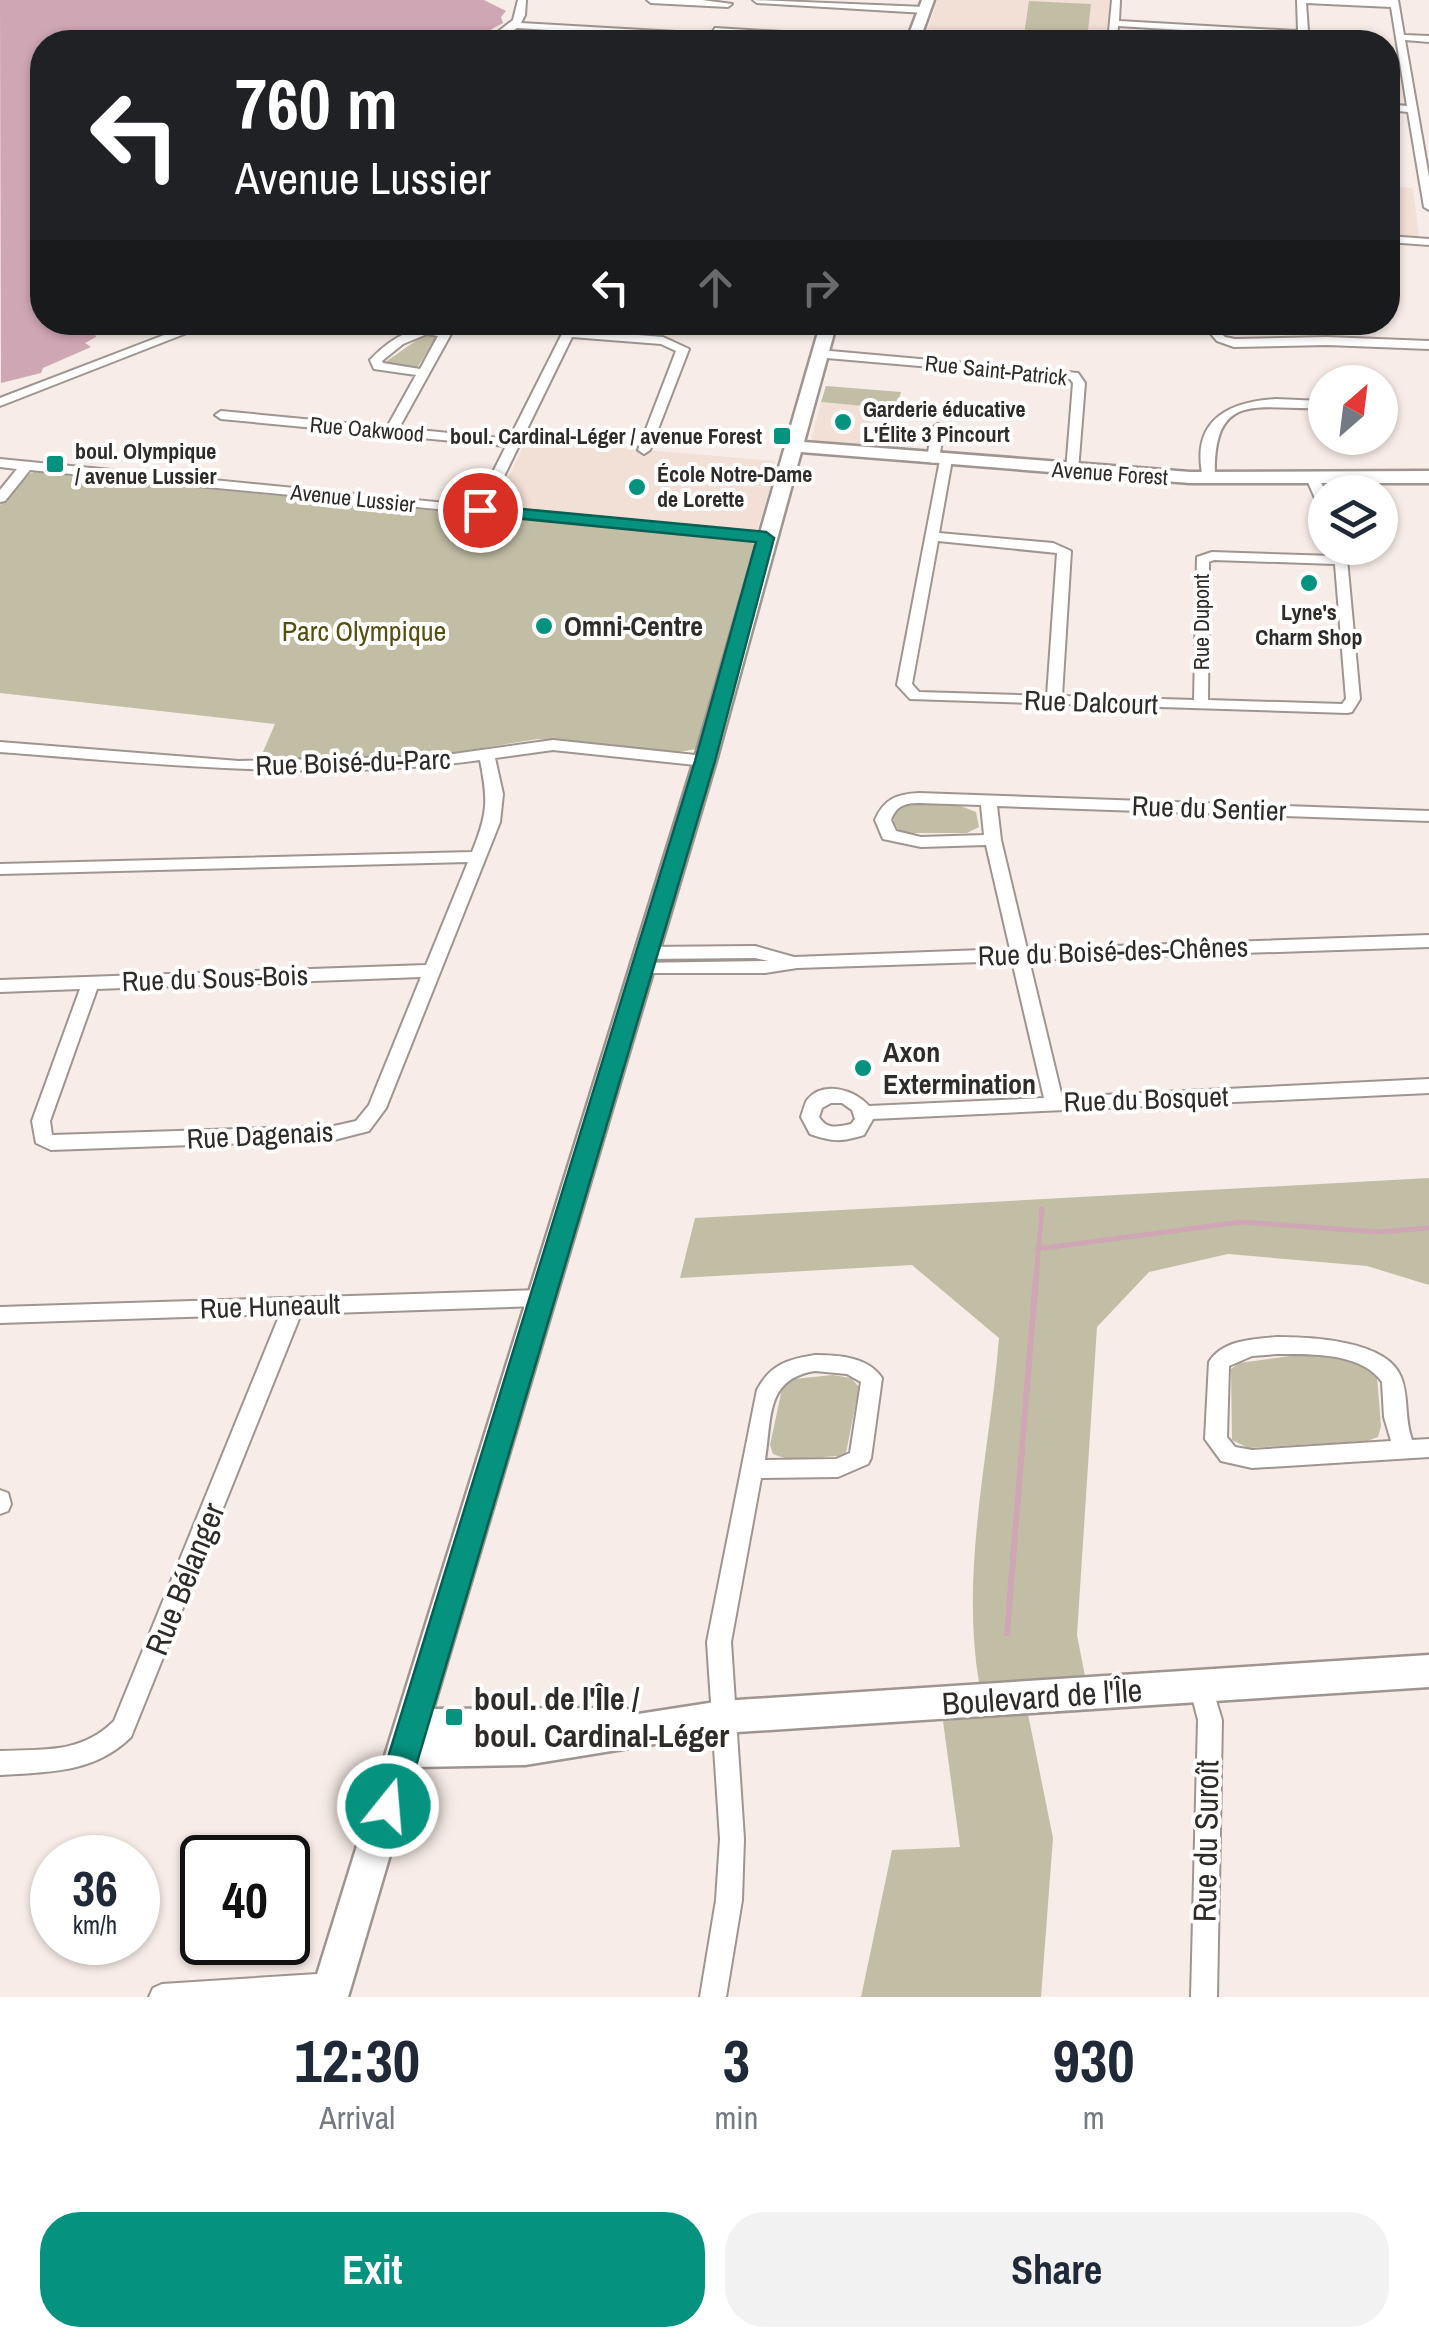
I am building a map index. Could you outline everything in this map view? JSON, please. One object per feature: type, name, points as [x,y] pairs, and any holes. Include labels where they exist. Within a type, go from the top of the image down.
[{"type":"street","points":[[507,30],[522,14],[522,0]]},
{"type":"street","points":[[650,0],[729,2],[715,30]]},
{"type":"street","points":[[757,0],[922,5],[915,30]]},
{"type":"street","points":[[1113,30],[1116,0]]},
{"type":"street","points":[[1303,30],[1303,0],[1394,3],[1399,30]]},
{"type":"street","points":[[1114,23],[1230,30]]},
{"type":"street","points":[[515,25],[597,30]]},
{"type":"street","points":[[1429,39],[1400,38],[1424,153],[1429,208]]},
{"type":"street","points":[[1400,74],[1406,74]]},
{"type":"street","points":[[1400,108],[1412,109]]},
{"type":"street","points":[[1400,240],[1429,242]]},
{"type":"street","points":[[0,402],[176,335]]},
{"type":"street","points":[[412,335],[376,360],[378,366],[387,369],[423,373]]},
{"type":"street","points":[[391,432],[445,338],[443,335]]},
{"type":"street","points":[[480,510],[567,335]]},
{"type":"street","points":[[620,335],[670,342],[683,349],[644,450]]},
{"type":"street","points":[[162,1997],[331,1991],[705,761],[824,335]]},
{"type":"street","points":[[1218,335],[1234,342],[1429,346]]},
{"type":"street","name":"Rue Saint-Patrick","points":[[819,354],[1074,376],[1080,382],[1072,472]]},
{"type":"street","points":[[1209,479],[1208,441],[1215,424],[1226,412],[1264,402],[1308,404]]},
{"type":"street","name":"Rue Oakwood","points":[[220,415],[513,443]]},
{"type":"street","name":"Rue Dalcourt","points":[[938,428],[932,536],[905,690],[923,697],[1329,710],[1352,706],[1342,565]]},
{"type":"street","name":"Avenue Forest","points":[[792,446],[1072,472],[1308,480]]},
{"type":"street","name":"Avenue Lussier","points":[[0,462],[766,538]]},
{"type":"street","points":[[0,498],[26,466]]},
{"type":"street","name":"Avenue Forest","points":[[1398,478],[1429,477]]},
{"type":"street","points":[[932,536],[1064,551],[1054,700]]},
{"type":"street","name":"Rue Dupont","points":[[1201,706],[1202,560],[1217,556],[1308,555]]},
{"type":"street","name":"Rue Boisé-du-Parc","points":[[0,747],[239,766],[407,763],[553,744],[705,761]]},
{"type":"street","name":"Rue Dagenais","points":[[91,982],[41,1121],[43,1138],[51,1142],[356,1129],[368,1122],[377,1108],[494,807],[487,754]]},
{"type":"street","name":"Rue du Sentier","points":[[993,840],[898,839],[884,828],[886,811],[897,801],[988,801],[1429,816]]},
{"type":"street","points":[[988,801],[993,840],[1054,1103]]},
{"type":"street","points":[[0,869],[476,857]]},
{"type":"street","name":"Rue du Boisé-des-Chênes","points":[[642,960],[765,966],[1429,941]]},
{"type":"street","name":"Rue du Sous-Bois","points":[[0,986],[431,971]]},
{"type":"street","name":"Rue du Bosquet","points":[[864,1112],[1429,1086]]},
{"type":"street","name":"Rue Huneault","points":[[0,1315],[540,1298]]},
{"type":"street","name":"Rue Bélanger","points":[[0,1763],[72,1759],[91,1754],[110,1745],[123,1729],[294,1305]]},
{"type":"street","points":[[1404,1450],[1394,1412],[1393,1379],[1380,1364],[1308,1345],[1232,1352],[1219,1362],[1216,1438],[1229,1455],[1252,1460],[1404,1450],[1429,1448]]},
{"type":"street","points":[[713,1997],[732,1868],[719,1642],[768,1390],[778,1372],[842,1364],[854,1365],[872,1378],[860,1458],[838,1468],[754,1469]]},
{"type":"street","name":"Boulevard de l'Île","points":[[410,1736],[458,1753],[577,1744],[655,1725],[722,1718],[1429,1671]]},
{"type":"street","name":"Rue du Suroît","points":[[1202,1686],[1210,1720],[1204,1997]]},
{"type":"shaded area","points":[[0,0],[484,0],[506,11],[501,17],[503,23],[490,30],[30,30],[30,335],[96,337],[85,343],[91,347],[43,368],[41,373],[1,383]]},
{"type":"shaded area","points":[[937,0],[1110,0],[1106,30],[928,30]]},
{"type":"shaded area","points":[[1400,187],[1413,188],[1419,237],[1400,236]]},
{"type":"shaded area","name":"Garderie éducative L'Élite 3 Pincourt","points":[[821,402],[874,407],[863,447],[811,440]]},
{"type":"shaded area","name":"École Notre-Dame de Lorette","points":[[526,440],[775,461],[774,475],[758,528],[750,532],[611,516],[580,518],[508,510],[497,502]]},
{"type":"green space","points":[[1029,1],[1091,4],[1088,30],[1025,30]]},
{"type":"green space","points":[[424,335],[437,337],[417,368],[384,363]]},
{"type":"green space","points":[[826,386],[901,392],[894,416],[873,414],[874,407],[821,402]]},
{"type":"green space","name":"Parc Olympique","points":[[34,472],[748,541],[757,545],[696,749],[679,752],[538,739],[439,755],[259,761],[275,724],[0,693],[0,505],[23,477]]},
{"type":"green space","points":[[906,805],[958,805],[976,812],[979,827],[967,833],[901,833],[893,823],[896,812]]},
{"type":"green space","points":[[1429,1178],[1429,1285],[1367,1266],[1228,1254],[1149,1272],[1097,1327],[1077,1635],[1085,1676],[979,1683],[974,1640],[975,1554],[999,1338],[912,1265],[680,1278],[695,1218]]},
{"type":"green space","points":[[1297,1355],[1350,1362],[1377,1376],[1381,1426],[1378,1437],[1367,1441],[1248,1448],[1232,1440],[1231,1369],[1239,1363]]},
{"type":"green space","points":[[833,1375],[851,1378],[859,1387],[846,1453],[787,1459],[773,1454],[770,1445],[783,1384],[793,1379]]},
{"type":"green space","points":[[1028,1714],[1053,1838],[1041,1997],[861,1997],[892,1850],[960,1847],[943,1721]]},
{"type":"waterway","points":[[1039,1249],[1042,1209]]},
{"type":"waterway","points":[[1039,1249],[1241,1222],[1378,1232],[1429,1228]]},
{"type":"waterway","points":[[1036,1279],[1039,1249]]},
{"type":"waterway","points":[[1007,1633],[1036,1277]]},
{"type":"place","name":"Garderie éducative L'Élite 3 Pincourt","points":[[843,422]]},
{"type":"place","name":"boul. Cardinal-Léger / avenue Forest","points":[[782,436]]},
{"type":"place","name":"boul. Olympique / avenue Lussier","points":[[55,464]]},
{"type":"place","name":"École Notre-Dame de Lorette","points":[[637,487]]},
{"type":"place","name":"Lyne's Charm Shop","points":[[1309,583]]},
{"type":"place","name":"Omni-Centre","points":[[544,626]]},
{"type":"place","name":"Axon Extermination","points":[[863,1068]]},
{"type":"place","name":"boul. de l'Île / boul. Cardinal-Léger","points":[[454,1717]]},
{"type":"route","points":[[388,1806],[705,761],[766,538],[480,510]]}]
